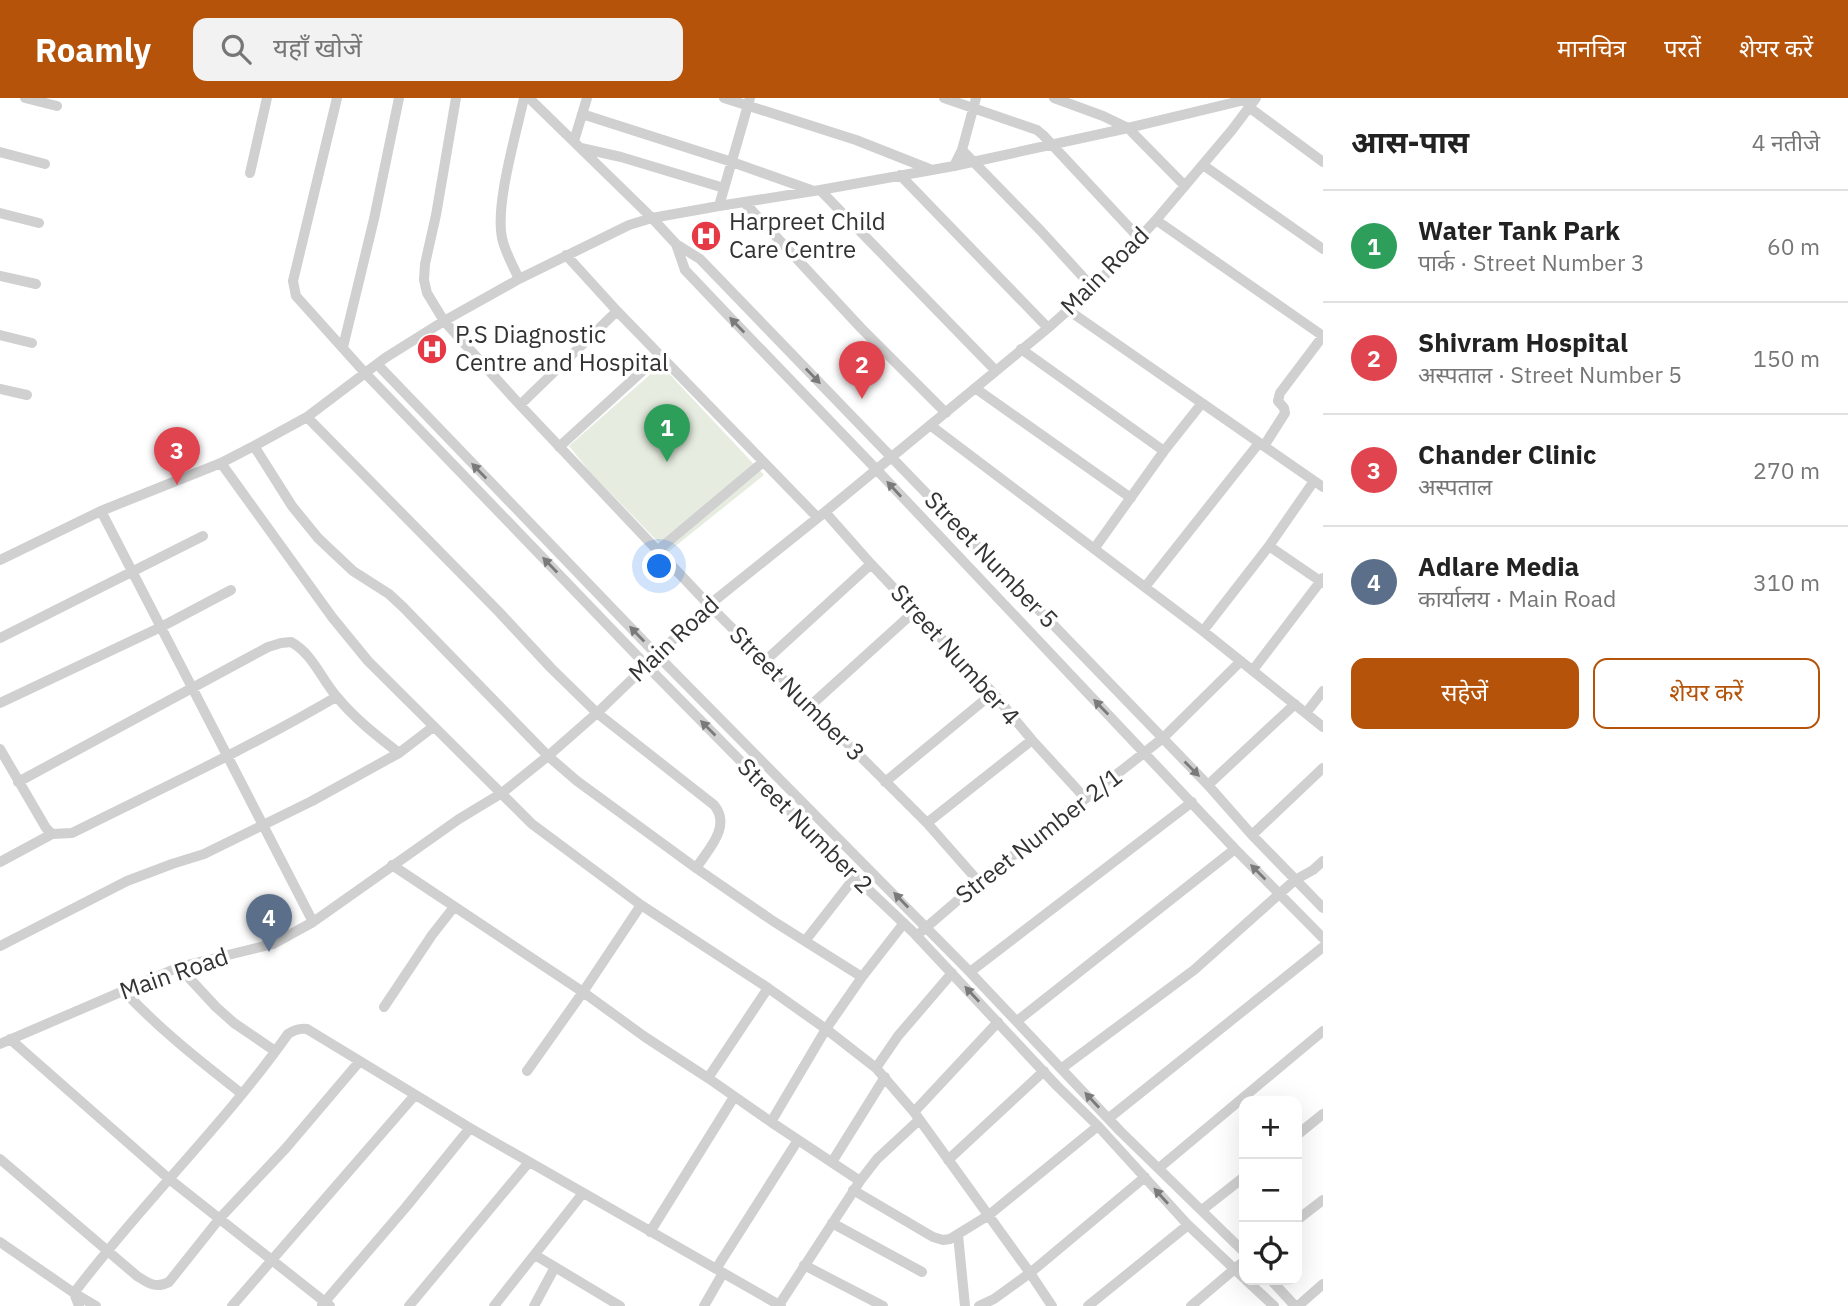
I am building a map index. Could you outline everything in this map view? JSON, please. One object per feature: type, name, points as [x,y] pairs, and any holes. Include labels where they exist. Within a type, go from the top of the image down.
[{"type":"street","points":[[25,98],[57,106]]},
{"type":"street","points":[[250,173],[267,98]]},
{"type":"street","name":"Street Number 2","points":[[337,98],[293,281],[296,296],[366,374],[646,665],[855,877],[904,923],[1098,1126],[1188,1225],[1239,1274]]},
{"type":"street","points":[[344,347],[399,98]]},
{"type":"street","name":"Street Number 3","points":[[456,98],[424,280],[427,293],[444,321],[657,551],[927,823],[979,882]]},
{"type":"street","points":[[519,279],[506,250],[501,218],[505,188],[526,98]]},
{"type":"street","name":"Street Number 5","points":[[526,98],[577,144],[676,244],[700,259],[1163,738],[1323,908]]},
{"type":"street","points":[[587,98],[577,144],[724,188]]},
{"type":"street","points":[[724,98],[749,102],[933,170]]},
{"type":"street","points":[[944,98],[975,103],[1037,130],[1139,237]]},
{"type":"street","points":[[1054,98],[1128,128],[1185,186]]},
{"type":"street","points":[[0,560],[101,511],[220,463],[254,446],[307,417],[377,364],[444,321],[519,279],[629,225],[719,206],[954,166],[1252,100],[1323,162]]},
{"type":"street","name":"Main Road","points":[[5,1042],[179,967],[273,944],[313,922],[459,819],[502,793],[597,713],[709,605],[877,470],[1093,288],[1203,165],[1252,100]]},
{"type":"street","points":[[719,206],[749,102]]},
{"type":"street","points":[[954,166],[962,150],[975,103]]},
{"type":"street","points":[[582,114],[817,191],[996,370]]},
{"type":"street","points":[[962,150],[1041,230],[1093,288]]},
{"type":"street","points":[[0,152],[45,164]]},
{"type":"street","points":[[1203,165],[1323,249]]},
{"type":"street","points":[[900,175],[1048,328]]},
{"type":"street","points":[[744,202],[861,328],[946,413]]},
{"type":"street","points":[[0,213],[39,223]]},
{"type":"street","points":[[1145,587],[1286,413],[1278,401],[1280,393],[1323,336],[1156,220]]},
{"type":"street","points":[[676,244],[685,270],[1235,849],[1323,938]]},
{"type":"street","name":"Street Number 4","points":[[566,256],[763,462],[871,564],[993,693],[1086,798]]},
{"type":"street","points":[[0,276],[36,284]]},
{"type":"street","points":[[1068,310],[1319,484],[1203,631]]},
{"type":"street","points":[[520,405],[617,311]]},
{"type":"street","points":[[0,335],[32,343]]},
{"type":"street","points":[[1021,349],[1164,451]]},
{"type":"street","points":[[559,447],[660,355]]},
{"type":"street","points":[[377,364],[657,655],[926,926],[1109,1118],[1239,1247]]},
{"type":"street","points":[[975,388],[1131,498]]},
{"type":"street","points":[[0,389],[27,395]]},
{"type":"street","points":[[1094,549],[1202,403]]},
{"type":"street","points":[[307,417],[597,713],[715,805],[720,811],[722,826],[696,868]]},
{"type":"street","points":[[930,425],[1203,631],[1323,727]]},
{"type":"street","points":[[254,446],[292,506],[318,538],[353,571],[389,594],[403,607],[548,756],[577,781],[696,868],[862,977]]},
{"type":"street","points":[[657,551],[763,462]]},
{"type":"street","points":[[220,463],[332,617],[368,661],[532,824],[641,905],[826,1029],[885,1077],[989,1215],[1052,1306]]},
{"type":"street","points":[[101,511],[313,922]]},
{"type":"street","points":[[0,638],[203,536]]},
{"type":"street","points":[[1253,670],[1322,581],[1269,546]]},
{"type":"street","points":[[765,661],[871,564]]},
{"type":"street","points":[[0,703],[161,627],[231,590]]},
{"type":"street","points":[[810,706],[915,610]]},
{"type":"street","points":[[19,782],[268,647],[291,642],[305,653],[336,697],[364,725],[399,753]]},
{"type":"street","name":"Street Number 2/1","points":[[916,936],[979,882],[1163,738],[1241,661]]},
{"type":"street","points":[[1306,713],[1323,691]]},
{"type":"street","points":[[885,782],[993,693]]},
{"type":"street","points":[[0,862],[52,834],[72,833],[291,723],[336,697]]},
{"type":"street","points":[[1208,785],[1295,704]]},
{"type":"street","points":[[0,946],[127,881],[204,854],[312,801],[399,753],[433,727]]},
{"type":"street","points":[[927,823],[1032,740]]},
{"type":"street","points":[[0,749],[5,769],[19,782],[52,834]]},
{"type":"street","points":[[1252,835],[1323,768]]},
{"type":"street","points":[[970,972],[1192,802]]},
{"type":"street","points":[[1017,1021],[1235,849]]},
{"type":"street","points":[[1062,1068],[1194,970],[1295,880],[1323,861]]},
{"type":"street","points":[[392,865],[860,1181]]},
{"type":"street","points":[[805,940],[855,877]]},
{"type":"street","points":[[527,1070],[641,905]]},
{"type":"street","points":[[384,1007],[454,907]]},
{"type":"street","points":[[771,1122],[826,1029],[904,923]]},
{"type":"street","points":[[1109,1118],[1323,947]]},
{"type":"street","points":[[179,967],[234,1023],[275,1051]]},
{"type":"street","points":[[876,1068],[898,1036],[952,973]]},
{"type":"street","points":[[708,1077],[768,988]]},
{"type":"street","points":[[123,990],[172,1039],[242,1094]]},
{"type":"street","points":[[74,1293],[107,1250],[242,1094],[288,1034],[302,1028],[470,1128],[780,1305],[860,1181],[998,1022]]},
{"type":"street","points":[[1159,1168],[1323,1031]]},
{"type":"street","points":[[5,1042],[325,1305],[470,1128]]},
{"type":"street","points":[[0,1159],[137,1276],[152,1285],[161,1286],[169,1282],[220,1218],[303,1129],[359,1062]]},
{"type":"street","points":[[948,1160],[1044,1071]]},
{"type":"street","points":[[832,1162],[885,1077]]},
{"type":"street","points":[[232,1306],[415,1095]]},
{"type":"street","points":[[650,1232],[734,1097]]},
{"type":"street","points":[[1302,1131],[1323,1114]]},
{"type":"street","points":[[853,1191],[933,1237],[950,1239],[989,1215],[1098,1126]]},
{"type":"street","points":[[704,1306],[719,1271],[798,1140]]},
{"type":"street","points":[[410,1306],[529,1162]]},
{"type":"street","points":[[979,1306],[994,1299],[1030,1273],[1145,1177]]},
{"type":"street","points":[[1202,1210],[1239,1181]]},
{"type":"street","points":[[494,1306],[583,1193]]},
{"type":"street","points":[[1302,1216],[1323,1200]]},
{"type":"street","points":[[832,1223],[922,1272]]},
{"type":"street","points":[[1088,1306],[1188,1225]]},
{"type":"street","points":[[958,1235],[965,1306]]},
{"type":"street","points":[[0,1242],[96,1306]]},
{"type":"street","points":[[535,1255],[620,1306]]},
{"type":"street","points":[[804,1265],[883,1306]]},
{"type":"street","points":[[1191,1306],[1239,1265]]},
{"type":"street","points":[[534,1306],[555,1267]]},
{"type":"street","points":[[1276,1285],[1297,1306],[1323,1284]]},
{"type":"street","name":"Street Number 2","points":[[1251,1285],[1274,1306]]},
{"type":"street","points":[[74,1293],[79,1306]]},
{"type":"shaded area","points":[[661,365],[764,475],[668,552],[590,472],[569,446]]},
{"type":"place","name":"Harpreet Child Care Centre","points":[[706,236]]},
{"type":"place","name":"P.S Diagnostic Centre and Hospital","points":[[432,349]]},
{"type":"place","name":"Shivram Hospital","points":[[862,399]]},
{"type":"place","name":"Water Tank Park","points":[[667,462]]},
{"type":"place","name":"Chander Clinic","points":[[177,485]]},
{"type":"place","name":"Adlare Media","points":[[269,952]]}]
